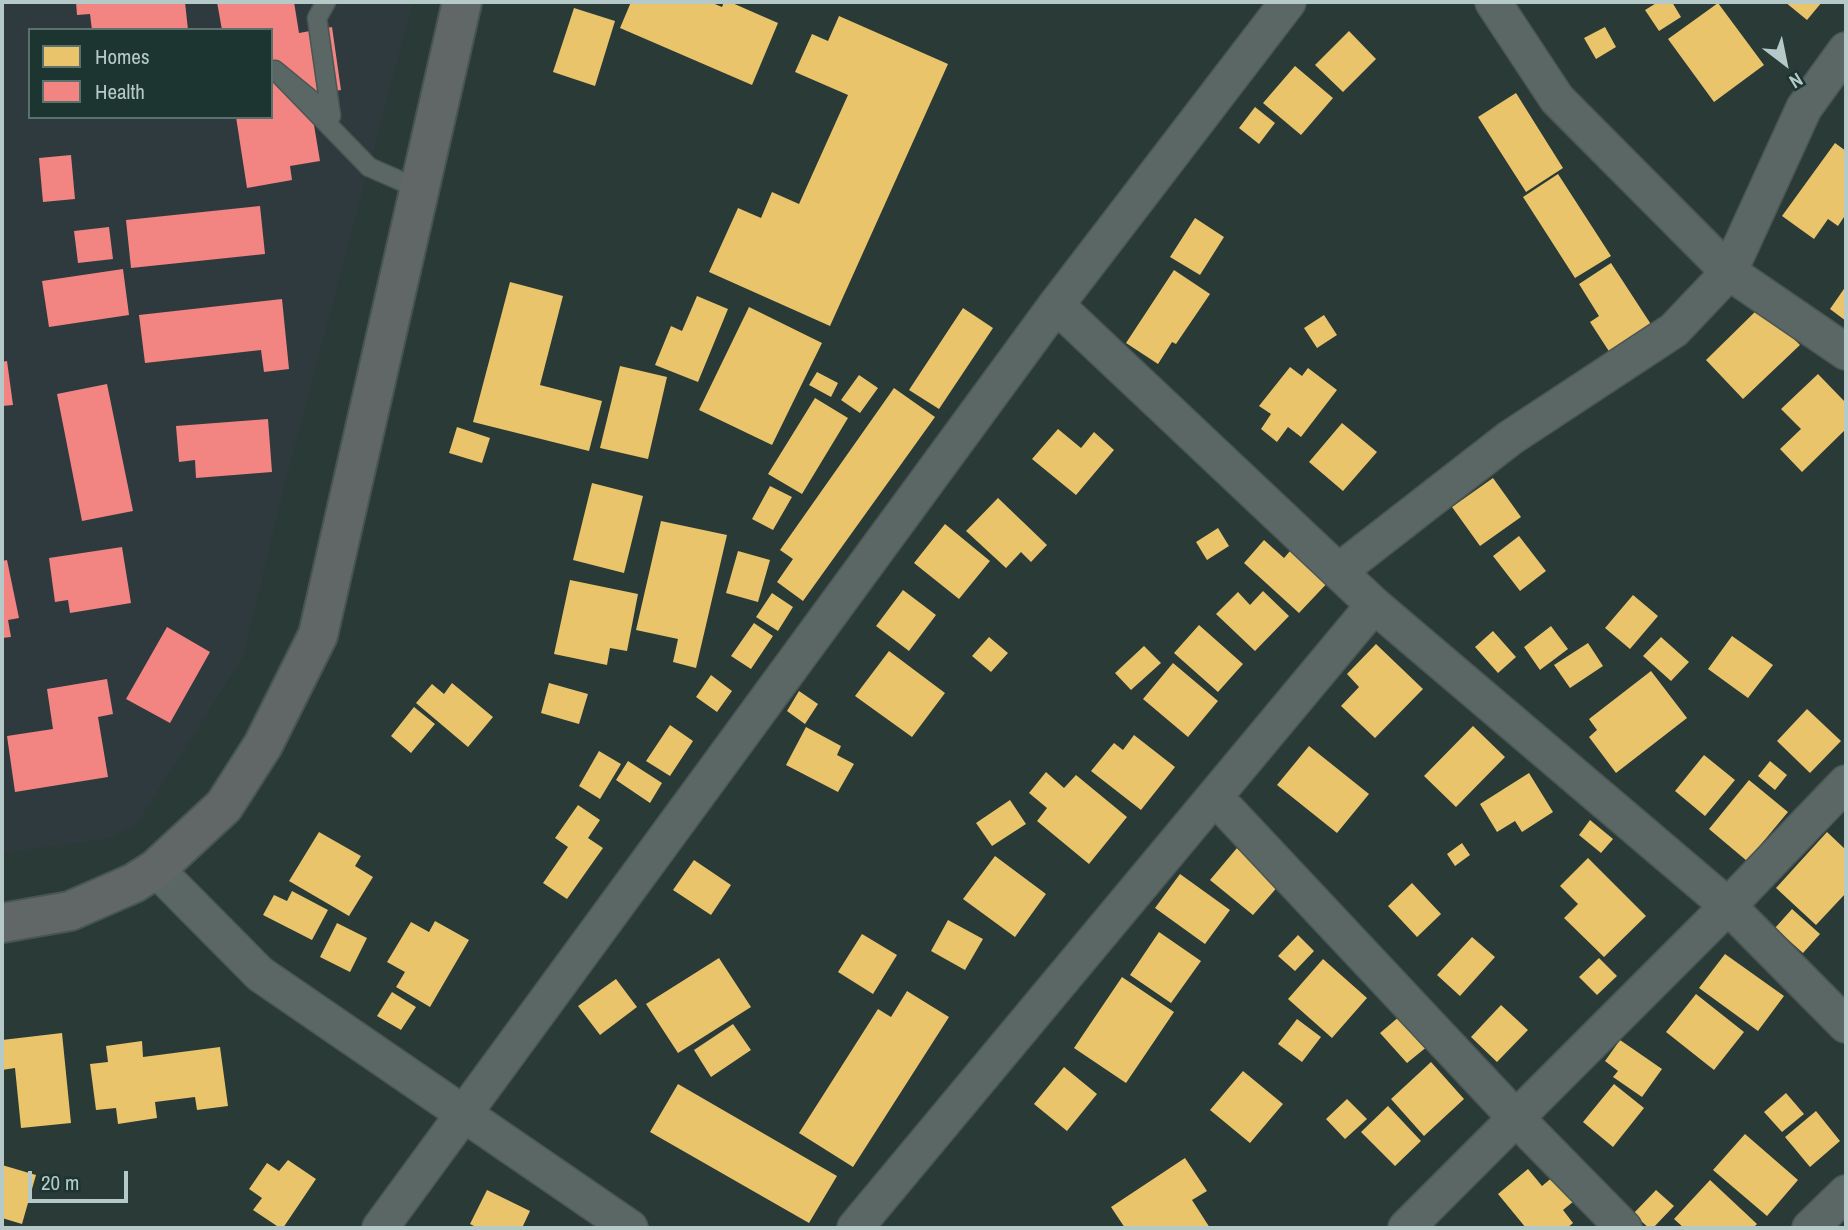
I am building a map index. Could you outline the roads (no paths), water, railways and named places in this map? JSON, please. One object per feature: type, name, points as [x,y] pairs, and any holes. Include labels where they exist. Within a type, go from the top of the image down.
[{"type":"highway","points":[[2,923],[70,911],[134,883],[156,869],[224,806],[263,745],[318,635],[462,2]]},
{"type":"street","points":[[380,1228],[1056,305],[1288,2]]},
{"type":"street","points":[[1493,2],[1557,99],[1729,272],[1846,352]]},
{"type":"street","points":[[1339,571],[1510,438],[1674,330],[1729,272],[1804,108],[1846,50]]},
{"type":"street","points":[[1056,305],[1374,605],[1728,906],[1846,1025]]},
{"type":"street","points":[[855,1228],[1374,605]]},
{"type":"street","points":[[1406,1228],[1515,1116],[1728,906],[1846,783]]},
{"type":"street","points":[[1228,811],[1624,1228]]},
{"type":"street","points":[[156,869],[260,974],[630,1228]]},
{"type":"street","points":[[1810,1228],[1846,1193]]},
{"type":"lane","points":[[326,2],[317,18],[331,116],[275,70],[369,167],[419,189]]}]
